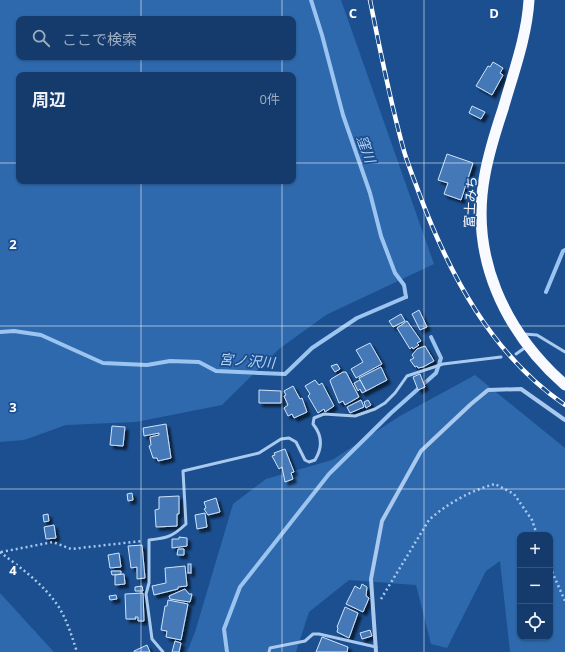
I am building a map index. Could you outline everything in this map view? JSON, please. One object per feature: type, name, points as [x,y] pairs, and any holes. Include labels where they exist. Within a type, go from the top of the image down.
[{"type":"highway","name":"富士みち","points":[[529,0],[521,45],[485,174],[481,206],[482,238],[488,269],[508,318],[520,337],[548,370],[565,385]]},
{"type":"street","points":[[376,652],[371,579],[382,521],[421,450],[488,390],[521,389],[565,420]]},
{"type":"lane","points":[[520,337],[525,334],[537,335],[565,352]]},
{"type":"lane","points":[[516,354],[528,346]]},
{"type":"lane","points":[[163,652],[152,639],[146,594],[149,582],[149,540],[167,538],[176,534],[186,524],[183,471],[259,453],[281,439],[289,438],[296,442],[305,460],[309,462],[315,460],[321,441],[318,430],[313,424],[314,418],[324,414],[355,416],[374,409],[385,403],[395,393],[406,376],[435,366],[471,359],[501,357]]},
{"type":"lane","points":[[269,652],[270,648],[305,642],[313,634],[319,634],[376,647]]},
{"type":"path","points":[[372,611],[388,589],[428,520],[436,513],[481,488],[495,484],[514,494],[532,520],[536,532]]},
{"type":"path","points":[[1,552],[53,542],[72,549],[149,540]]},
{"type":"path","points":[[1,552],[38,582],[60,609],[70,630],[77,652]]},
{"type":"path","points":[[550,568],[565,601]]},
{"type":"shaded area","points":[[0,0],[341,0],[434,264],[326,315],[279,349],[222,405],[136,422],[66,425],[24,440],[0,442]]},
{"type":"shaded area","points":[[475,375],[565,448],[565,652],[510,652],[500,561],[486,571],[447,648],[431,644],[416,585],[349,580],[309,612],[296,652],[187,652],[195,632],[233,504],[266,479],[332,460],[400,416]]},
{"type":"shaded area","points":[[0,593],[53,651],[53,652],[0,652]]},
{"type":"building","points":[[493,62],[503,68],[500,73],[503,75],[492,95],[476,86],[488,66],[490,67]]},
{"type":"building","points":[[472,106],[485,112],[481,119],[469,113]]},
{"type":"building","points":[[447,154],[473,163],[461,200],[444,194],[448,183],[438,180]]},
{"type":"building","points":[[419,310],[427,327],[420,330],[412,314]]},
{"type":"building","points":[[401,314],[405,321],[393,327],[389,321]]},
{"type":"building","points":[[407,321],[421,341],[417,343],[419,345],[413,349],[412,347],[410,349],[397,328]]},
{"type":"building","points":[[370,343],[382,364],[356,378],[351,369],[363,362],[356,350]]},
{"type":"building","points":[[425,346],[434,361],[423,367],[415,367],[410,360],[414,358],[412,355],[417,349]]},
{"type":"building","points":[[337,364],[340,369],[335,372],[331,366]]},
{"type":"building","points":[[381,367],[387,380],[366,391],[359,378]]},
{"type":"building","points":[[343,372],[346,372],[359,397],[345,405],[343,401],[339,403],[330,381]]},
{"type":"building","points":[[420,374],[425,387],[418,390],[413,377]]},
{"type":"building","points":[[315,380],[319,385],[322,383],[334,406],[325,412],[324,409],[318,413],[308,396],[310,394],[305,386]]},
{"type":"building","points":[[360,380],[366,391],[362,393],[360,389],[358,391],[354,383]]},
{"type":"building","points":[[293,386],[300,399],[302,398],[307,412],[294,418],[292,414],[288,416],[284,408],[288,405],[284,396],[286,395],[284,391]]},
{"type":"building","points":[[259,390],[281,391],[281,403],[259,403]]},
{"type":"building","points":[[361,400],[364,407],[350,413],[347,407]]},
{"type":"building","points":[[368,400],[371,405],[366,408],[364,402]]},
{"type":"building","points":[[166,424],[171,458],[158,461],[157,458],[153,458],[149,446],[151,445],[150,437],[159,435],[159,433],[144,436],[143,428]]},
{"type":"building","points":[[112,426],[125,427],[123,446],[110,445]]},
{"type":"building","points":[[285,449],[294,472],[291,473],[293,479],[285,482],[282,467],[279,469],[272,456],[275,455],[274,453]]},
{"type":"building","points":[[132,493],[133,500],[128,501],[127,494]]},
{"type":"building","points":[[179,496],[177,526],[156,527],[155,510],[159,509],[159,497]]},
{"type":"building","points":[[216,498],[220,512],[208,515],[204,509],[206,508],[204,502]]},
{"type":"building","points":[[205,513],[207,527],[197,529],[195,515]]},
{"type":"building","points":[[48,514],[49,521],[44,522],[43,515]]},
{"type":"building","points":[[54,525],[56,538],[46,539],[44,527]]},
{"type":"building","points":[[179,537],[187,538],[187,546],[172,548],[172,539],[179,539]]},
{"type":"building","points":[[142,545],[145,578],[137,579],[137,567],[131,568],[128,546]]},
{"type":"building","points":[[178,549],[184,549],[184,555],[177,555]]},
{"type":"building","points":[[119,553],[121,567],[110,568],[108,555]]},
{"type":"building","points":[[188,564],[191,564],[191,573],[188,573]]},
{"type":"building","points":[[185,566],[187,586],[178,587],[178,589],[154,595],[152,586],[166,583],[165,568]]},
{"type":"building","points":[[111,571],[121,571],[121,574],[112,575]]},
{"type":"building","points":[[124,574],[125,584],[115,585],[115,575]]},
{"type":"building","points":[[362,584],[367,587],[366,596],[369,598],[363,612],[346,604],[355,586],[360,589]]},
{"type":"building","points":[[142,586],[143,591],[135,591],[135,587]]},
{"type":"building","points":[[185,589],[189,594],[192,594],[190,602],[170,599],[169,596]]},
{"type":"building","points":[[143,593],[144,621],[138,621],[138,617],[135,617],[136,619],[126,619],[125,594]]},
{"type":"building","points":[[116,595],[117,599],[110,600],[109,596]]},
{"type":"building","points":[[168,600],[188,604],[181,640],[166,637],[167,631],[161,630],[165,606],[167,606]]},
{"type":"building","points":[[345,607],[358,613],[349,638],[337,632],[337,627]]},
{"type":"building","points":[[370,630],[372,636],[362,639],[360,633]]},
{"type":"building","points":[[322,637],[348,647],[347,652],[316,652]]},
{"type":"building","points":[[175,641],[181,643],[179,652],[172,652]]},
{"type":"building","points":[[147,645],[150,652],[134,652],[134,651]]},
{"type":"waterway","name":"窪川","points":[[311,0],[322,35],[343,115],[370,193],[381,236],[395,273],[404,285],[406,297]]},
{"type":"waterway","name":"窪川","points":[[546,292],[563,251],[565,250]]},
{"type":"waterway","name":"宮ノ沢川","points":[[0,332],[14,331],[41,335],[103,363],[147,365],[170,361],[199,362],[216,371],[285,374],[312,348],[357,318],[406,297]]},
{"type":"waterway","points":[[227,652],[224,629],[240,587],[329,474],[391,413],[436,373],[441,358],[431,337]]},
{"type":"railway","points":[[370,0],[381,57],[404,151],[444,253],[476,311],[495,337],[516,362],[539,385],[565,405]]}]
